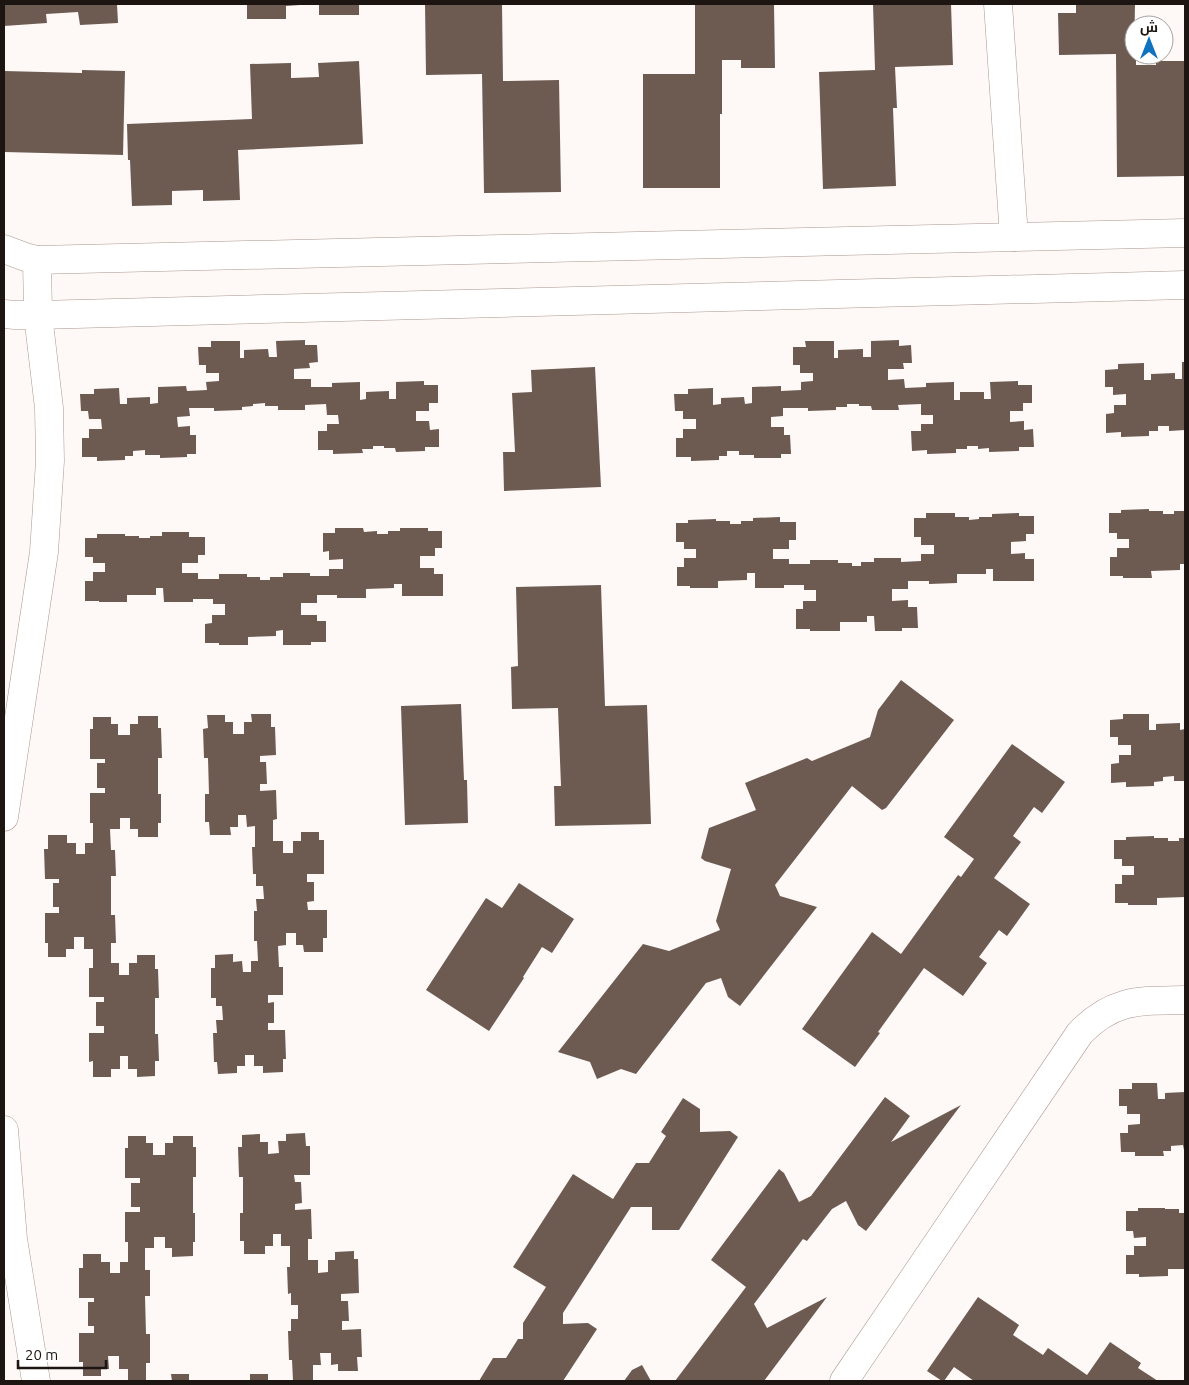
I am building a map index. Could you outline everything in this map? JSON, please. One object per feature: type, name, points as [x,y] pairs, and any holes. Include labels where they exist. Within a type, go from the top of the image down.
[{"type":"street","points":[[998,4],[1014,237]]},
{"type":"street","points":[[4,249],[37,260],[1185,233]]},
{"type":"street","points":[[4,818],[44,552],[50,461],[49,408],[38,315],[37,260]]},
{"type":"street","points":[[4,314],[16,316],[1185,285]]},
{"type":"street","points":[[844,1381],[1080,1034],[1105,1012],[1119,1006],[1134,1002],[1185,1000]]},
{"type":"street","points":[[4,1130],[13,1239],[36,1381]]},
{"type":"building","points":[[4,4],[117,4],[118,23],[80,25],[78,12],[46,14],[47,23],[4,26]]},
{"type":"building","points":[[247,4],[300,5],[286,6],[286,19],[247,19]]},
{"type":"building","points":[[319,4],[359,4],[359,15],[319,15]]},
{"type":"building","points":[[425,4],[502,4],[503,81],[559,80],[561,192],[484,193],[482,74],[426,75]]},
{"type":"building","points":[[695,4],[774,4],[775,68],[741,68],[741,60],[722,60],[720,188],[643,188],[643,74],[695,74]]},
{"type":"building","points":[[873,4],[951,4],[953,65],[895,67],[897,108],[893,108],[896,186],[823,189],[819,72],[875,70]]},
{"type":"building","points":[[1076,4],[1135,4],[1135,15],[1124,15],[1124,65],[1174,65],[1174,61],[1185,61],[1185,176],[1117,177],[1116,54],[1059,55],[1058,13],[1076,13]]},
{"type":"building","points":[[359,61],[363,144],[238,150],[240,200],[203,201],[203,190],[172,191],[172,205],[132,206],[127,124],[252,119],[250,64],[291,63],[291,78],[319,77],[318,63]]},
{"type":"building","points":[[82,70],[125,71],[123,155],[4,152],[4,71],[82,73]]},
{"type":"building","points":[[305,340],[305,345],[317,345],[318,362],[309,363],[310,368],[294,369],[294,379],[311,379],[311,387],[332,387],[332,383],[360,382],[360,400],[366,399],[366,392],[389,391],[389,399],[396,399],[396,382],[424,381],[424,385],[438,385],[438,403],[429,403],[429,411],[416,411],[416,421],[429,421],[430,430],[439,429],[439,447],[425,447],[425,451],[396,452],[395,448],[373,446],[373,449],[362,449],[363,453],[333,454],[333,450],[318,450],[318,431],[327,431],[327,424],[339,424],[338,415],[327,415],[326,404],[305,405],[305,410],[278,410],[278,406],[265,406],[265,403],[242,407],[242,410],[214,411],[214,408],[189,408],[190,416],[177,417],[178,427],[190,426],[190,435],[196,435],[196,454],[187,454],[187,457],[160,458],[160,455],[145,455],[145,450],[133,451],[133,456],[125,456],[125,460],[97,461],[97,457],[82,457],[82,438],[89,438],[89,429],[102,429],[101,419],[89,419],[88,411],[81,411],[80,394],[94,394],[94,389],[119,388],[120,404],[127,404],[127,398],[150,397],[150,404],[158,403],[158,387],[186,386],[187,391],[207,390],[206,382],[219,381],[219,373],[206,373],[206,365],[199,365],[198,347],[211,347],[211,341],[240,341],[240,358],[244,358],[244,350],[268,349],[269,357],[277,357],[276,341]]},
{"type":"building","points":[[899,340],[899,346],[911,345],[912,363],[903,363],[904,369],[888,369],[888,380],[904,379],[905,388],[926,387],[926,383],[954,382],[954,400],[960,400],[960,392],[984,392],[984,399],[991,399],[990,382],[1018,381],[1018,385],[1032,385],[1032,403],[1023,403],[1023,411],[1010,411],[1010,422],[1024,421],[1024,430],[1033,429],[1034,447],[1019,447],[1019,451],[989,452],[989,448],[978,449],[978,446],[956,449],[956,453],[927,454],[927,450],[912,451],[911,431],[921,431],[921,424],[933,424],[933,415],[921,415],[921,404],[898,405],[899,410],[872,410],[871,406],[847,404],[847,407],[836,407],[836,410],[808,411],[808,408],[783,408],[783,416],[771,417],[771,427],[784,427],[784,435],[790,435],[791,454],[781,454],[781,458],[754,458],[754,455],[739,455],[739,451],[727,451],[727,456],[719,456],[719,460],[691,461],[691,457],[676,457],[676,438],[683,438],[683,429],[696,429],[696,419],[683,419],[683,411],[675,411],[674,394],[688,394],[688,389],[713,388],[713,405],[721,404],[721,398],[744,397],[745,404],[752,403],[752,387],[781,386],[781,391],[801,390],[801,382],[813,381],[813,373],[800,373],[800,365],[793,365],[793,347],[806,347],[805,341],[834,341],[834,358],[838,358],[838,350],[863,349],[863,357],[871,357],[871,341]]},
{"type":"building","points":[[1182,362],[1185,362],[1185,430],[1169,431],[1169,426],[1158,426],[1158,431],[1149,431],[1149,436],[1121,437],[1121,432],[1106,433],[1106,414],[1114,413],[1114,405],[1126,405],[1126,394],[1113,395],[1113,387],[1105,387],[1105,370],[1118,369],[1118,364],[1144,363],[1144,380],[1151,380],[1151,374],[1175,373],[1175,379],[1182,379]]},
{"type":"building","points":[[595,367],[601,487],[504,491],[503,452],[515,452],[512,393],[532,392],[531,370]]},
{"type":"building","points":[[1149,509],[1149,511],[1163,511],[1163,514],[1185,511],[1185,564],[1180,564],[1180,570],[1151,571],[1152,578],[1110,576],[1110,557],[1117,557],[1117,548],[1129,548],[1129,539],[1117,539],[1117,533],[1109,533],[1109,513],[1121,513],[1121,510]]},
{"type":"building","points":[[926,513],[955,513],[955,517],[969,517],[969,520],[979,519],[979,517],[992,517],[992,514],[1019,513],[1019,516],[1034,516],[1034,534],[1026,534],[1026,541],[1011,542],[1011,554],[1025,553],[1025,559],[1034,559],[1034,581],[993,581],[993,569],[986,569],[986,574],[957,574],[957,583],[929,584],[929,581],[908,581],[908,589],[892,589],[892,601],[908,600],[908,607],[917,607],[918,628],[902,628],[902,631],[875,631],[874,616],[867,616],[867,622],[840,622],[840,631],[796,629],[796,609],[803,609],[803,601],[816,601],[816,590],[804,590],[804,585],[784,585],[784,588],[755,588],[755,573],[747,573],[747,580],[718,581],[718,588],[677,586],[677,567],[684,567],[684,558],[696,558],[696,549],[684,549],[684,542],[676,542],[676,523],[688,523],[688,520],[716,519],[716,521],[730,521],[730,524],[741,524],[741,521],[753,521],[753,518],[780,517],[780,522],[796,522],[796,540],[789,540],[789,549],[773,549],[773,559],[789,559],[789,564],[810,564],[810,560],[838,560],[838,563],[852,563],[852,566],[861,566],[861,562],[874,562],[874,558],[901,558],[901,562],[921,561],[921,554],[934,554],[934,545],[921,545],[921,537],[914,537],[914,518],[926,518]]},
{"type":"building","points":[[335,528],[363,528],[364,532],[377,531],[377,534],[388,534],[388,531],[400,531],[400,528],[428,528],[428,531],[442,531],[442,548],[435,548],[435,556],[420,556],[420,568],[434,568],[434,574],[443,574],[443,596],[402,596],[402,584],[394,584],[394,588],[366,589],[366,598],[337,598],[337,595],[317,595],[317,603],[301,603],[301,615],[317,615],[317,621],[326,621],[326,642],[311,642],[311,645],[283,645],[283,630],[276,631],[276,636],[248,637],[248,645],[205,643],[205,624],[212,623],[212,615],[225,615],[225,604],[213,604],[213,599],[193,599],[193,602],[164,602],[163,588],[156,588],[156,595],[127,595],[127,602],[85,601],[85,581],[93,581],[93,572],[105,572],[105,563],[93,563],[93,557],[85,557],[85,538],[97,538],[97,534],[125,534],[125,536],[150,538],[150,536],[162,536],[162,532],[189,532],[189,537],[205,537],[205,555],[198,555],[198,563],[182,563],[182,573],[198,573],[198,579],[219,579],[219,574],[247,574],[247,577],[260,577],[260,580],[270,580],[270,577],[283,577],[283,573],[310,573],[310,576],[329,576],[329,569],[343,569],[343,559],[329,560],[329,551],[323,552],[323,533],[335,533]]},
{"type":"building","points":[[601,585],[605,706],[647,705],[651,824],[555,826],[554,786],[561,786],[558,708],[512,709],[511,667],[518,666],[516,587]]},
{"type":"building","points":[[901,680],[954,720],[886,808],[882,810],[852,786],[775,885],[780,896],[817,907],[740,1006],[728,997],[721,978],[706,983],[636,1074],[621,1069],[597,1079],[590,1062],[558,1052],[643,944],[669,951],[720,930],[716,921],[731,869],[701,858],[709,828],[756,810],[745,783],[807,758],[812,761],[870,737],[878,710]]},
{"type":"building","points":[[461,704],[464,780],[467,780],[468,823],[405,825],[401,706]]},
{"type":"building","points":[[251,714],[271,714],[271,727],[275,727],[276,755],[260,756],[260,762],[266,762],[267,784],[260,784],[260,791],[276,790],[277,819],[273,820],[273,841],[283,841],[283,853],[293,853],[293,841],[301,841],[301,832],[319,832],[319,840],[324,840],[324,874],[307,874],[307,882],[314,882],[314,901],[307,902],[308,910],[327,910],[327,938],[323,938],[323,952],[304,952],[303,945],[296,945],[296,933],[286,933],[286,945],[278,946],[279,967],[283,967],[283,995],[268,995],[268,1003],[274,1002],[274,1023],[268,1023],[268,1030],[285,1030],[286,1059],[283,1059],[283,1072],[263,1073],[263,1066],[254,1066],[254,1055],[245,1055],[245,1066],[237,1066],[237,1073],[218,1074],[217,1062],[214,1062],[213,1033],[217,1033],[216,1020],[223,1020],[222,1006],[216,1006],[216,998],[211,998],[211,968],[215,968],[215,955],[233,954],[233,962],[242,961],[243,972],[251,972],[251,961],[258,961],[257,941],[254,941],[254,911],[257,911],[256,899],[264,899],[263,886],[256,886],[256,874],[253,874],[252,847],[255,847],[255,826],[247,827],[246,815],[238,815],[238,827],[230,827],[231,835],[210,835],[209,822],[205,822],[205,794],[209,794],[208,758],[204,758],[203,729],[208,728],[207,715],[225,715],[225,722],[233,722],[233,734],[244,734],[244,722],[252,722]]},
{"type":"building","points":[[1123,714],[1149,714],[1149,730],[1156,730],[1156,724],[1180,723],[1180,730],[1185,729],[1185,781],[1174,781],[1174,776],[1163,777],[1163,781],[1154,782],[1154,786],[1126,787],[1126,782],[1111,783],[1111,764],[1119,763],[1119,755],[1131,755],[1131,745],[1118,745],[1118,737],[1110,737],[1110,720],[1123,719]]},
{"type":"building","points":[[138,716],[158,716],[158,728],[161,728],[162,758],[158,758],[158,794],[161,794],[161,823],[158,823],[158,837],[138,837],[138,829],[130,829],[130,818],[120,818],[120,829],[110,829],[111,850],[115,850],[116,876],[111,876],[111,915],[115,915],[116,943],[111,943],[111,963],[119,963],[119,975],[129,975],[129,963],[137,963],[137,955],[155,955],[155,969],[158,969],[159,998],[155,998],[155,1034],[158,1034],[159,1061],[155,1061],[155,1076],[137,1077],[137,1069],[128,1069],[128,1056],[120,1056],[120,1069],[111,1069],[111,1077],[93,1077],[93,1061],[89,1062],[89,1033],[104,1033],[104,1026],[96,1026],[96,1002],[104,1002],[104,997],[89,997],[89,968],[93,968],[93,949],[84,949],[84,937],[74,937],[74,949],[66,949],[66,957],[48,957],[48,943],[45,943],[45,913],[59,913],[59,907],[53,907],[53,883],[59,883],[59,879],[45,879],[44,849],[48,849],[48,835],[67,835],[67,843],[76,843],[76,854],[85,854],[85,843],[93,843],[93,823],[90,823],[90,793],[105,793],[105,788],[97,788],[97,763],[105,763],[105,759],[90,759],[90,729],[93,729],[93,717],[111,717],[111,724],[118,724],[118,735],[130,735],[130,724],[138,724]]},
{"type":"building","points":[[1012,744],[1065,782],[1042,813],[1034,807],[1013,836],[1021,842],[994,878],[1030,904],[1007,936],[999,930],[979,957],[987,963],[963,996],[924,968],[855,1067],[802,1029],[872,932],[901,954],[958,875],[961,877],[974,859],[944,837]]},
{"type":"building","points":[[1154,836],[1154,838],[1168,838],[1168,841],[1179,841],[1179,838],[1185,838],[1185,897],[1157,898],[1157,905],[1115,903],[1115,884],[1122,884],[1122,875],[1134,875],[1134,866],[1122,866],[1122,859],[1114,859],[1114,840],[1126,840],[1126,837]]},
{"type":"building","points":[[519,883],[574,919],[552,953],[542,947],[489,1031],[426,990],[486,898],[502,908]]},
{"type":"building","points":[[1132,1083],[1157,1083],[1158,1099],[1165,1099],[1165,1093],[1185,1092],[1185,1150],[1183,1145],[1171,1146],[1171,1151],[1163,1151],[1164,1156],[1135,1156],[1135,1152],[1121,1152],[1120,1133],[1128,1133],[1128,1125],[1140,1124],[1140,1114],[1127,1114],[1127,1106],[1119,1106],[1119,1089],[1132,1089]]},
{"type":"building","points":[[885,1097],[910,1116],[891,1142],[961,1105],[866,1231],[858,1225],[846,1201],[832,1209],[807,1241],[803,1239],[754,1304],[767,1328],[827,1297],[764,1381],[675,1381],[746,1287],[711,1260],[779,1169],[784,1173],[799,1202],[811,1196]]},
{"type":"building","points":[[683,1098],[700,1109],[700,1132],[730,1131],[738,1137],[679,1230],[652,1230],[652,1207],[631,1207],[563,1313],[563,1324],[588,1323],[597,1329],[563,1381],[479,1381],[493,1358],[506,1358],[518,1339],[523,1339],[523,1323],[546,1287],[513,1267],[573,1174],[613,1199],[636,1163],[649,1163],[666,1136],[661,1132]]},
{"type":"building","points":[[305,1133],[306,1146],[310,1146],[310,1175],[294,1175],[295,1182],[301,1182],[302,1203],[295,1204],[295,1210],[311,1209],[312,1239],[308,1239],[308,1260],[318,1260],[318,1273],[328,1272],[328,1260],[335,1260],[335,1252],[354,1251],[354,1259],[358,1259],[359,1293],[341,1294],[341,1301],[348,1301],[349,1321],[342,1321],[342,1330],[361,1329],[362,1357],[357,1357],[358,1371],[338,1371],[338,1364],[331,1365],[331,1353],[320,1353],[321,1365],[313,1365],[313,1381],[293,1381],[292,1360],[289,1360],[288,1331],[291,1331],[291,1319],[298,1319],[298,1305],[291,1305],[291,1293],[288,1294],[287,1267],[290,1267],[290,1246],[281,1246],[281,1234],[273,1234],[273,1246],[265,1246],[265,1254],[244,1254],[244,1241],[240,1241],[240,1213],[243,1213],[243,1177],[239,1177],[238,1147],[242,1147],[242,1135],[260,1134],[260,1142],[268,1142],[268,1154],[279,1153],[278,1141],[286,1141],[286,1134]]},
{"type":"building","points":[[128,1136],[146,1136],[146,1143],[153,1143],[153,1155],[165,1155],[165,1143],[173,1143],[173,1136],[193,1136],[193,1147],[196,1147],[196,1177],[193,1177],[195,1242],[193,1242],[193,1256],[172,1257],[172,1248],[165,1248],[165,1237],[154,1237],[154,1248],[145,1248],[145,1270],[150,1270],[150,1296],[145,1296],[146,1334],[150,1334],[150,1363],[146,1363],[146,1381],[128,1381],[128,1369],[119,1369],[119,1356],[108,1356],[109,1369],[101,1369],[101,1376],[83,1376],[83,1362],[79,1362],[79,1333],[94,1333],[94,1326],[88,1326],[88,1302],[94,1302],[94,1298],[79,1298],[79,1268],[83,1268],[83,1254],[101,1254],[101,1262],[110,1262],[110,1273],[120,1273],[120,1262],[128,1262],[128,1242],[125,1242],[125,1212],[140,1212],[140,1207],[131,1207],[131,1183],[140,1183],[140,1178],[125,1178],[125,1148],[128,1148]]},
{"type":"building","points":[[1138,1208],[1179,1209],[1179,1213],[1185,1213],[1185,1269],[1168,1269],[1168,1276],[1139,1277],[1139,1274],[1126,1274],[1126,1255],[1134,1255],[1134,1246],[1146,1246],[1146,1237],[1134,1238],[1133,1231],[1126,1231],[1126,1211],[1138,1211]]},
{"type":"building","points":[[978,1297],[1019,1325],[1013,1335],[1043,1355],[1048,1348],[1087,1375],[1110,1342],[1141,1363],[1138,1368],[1158,1381],[974,1381],[954,1367],[944,1381],[942,1381],[927,1371]]},
{"type":"building","points":[[642,1365],[651,1381],[624,1381],[632,1370]]},
{"type":"building","points":[[171,1374],[189,1374],[189,1381],[172,1381]]},
{"type":"building","points":[[250,1374],[268,1374],[268,1381],[250,1381]]}]
